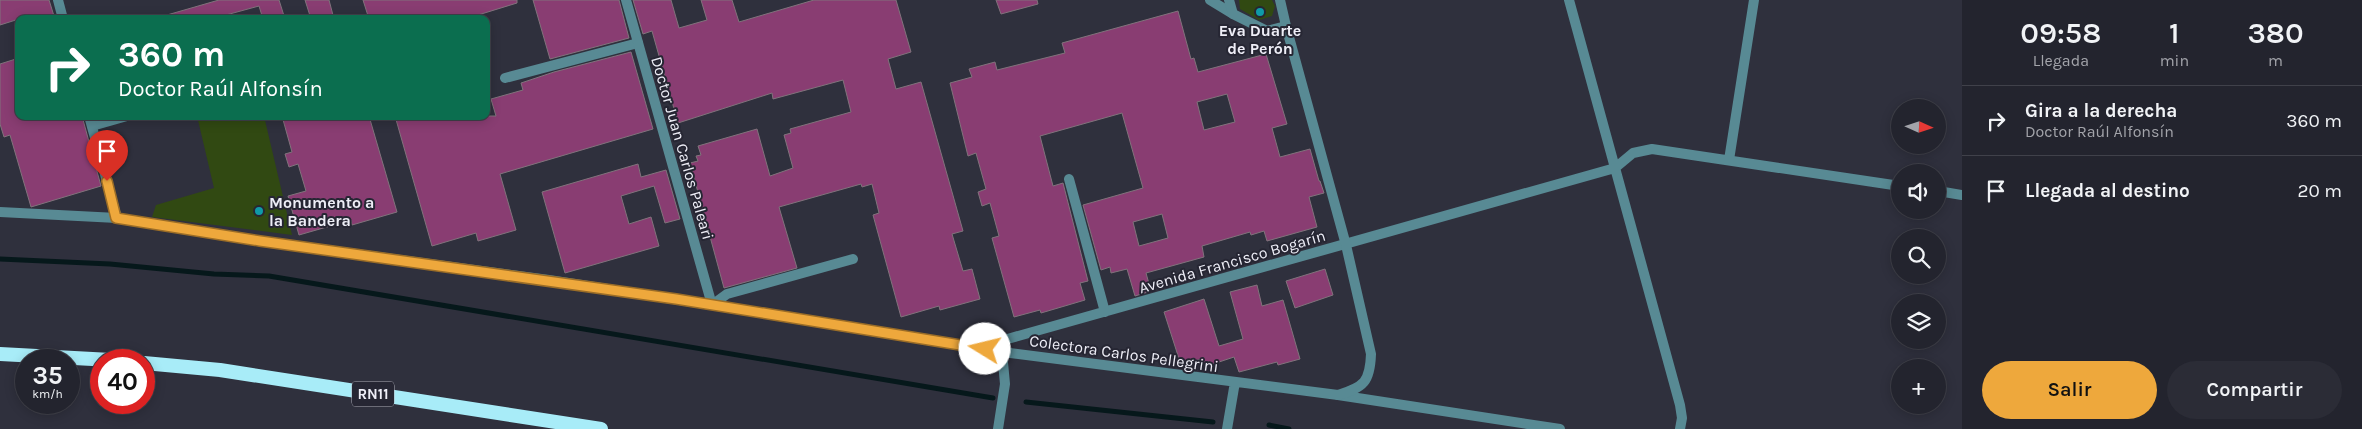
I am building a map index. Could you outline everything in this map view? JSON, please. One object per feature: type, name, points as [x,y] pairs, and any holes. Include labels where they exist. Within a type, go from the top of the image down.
[{"type":"highway","points":[[0,354],[90,359]]},
{"type":"highway","name":"RN11","points":[[155,364],[220,370],[601,429]]},
{"type":"street","points":[[58,0],[63,15]]},
{"type":"street","name":"Doctor Juan Carlos Paleari","points":[[626,0],[712,304]]},
{"type":"street","points":[[1210,0],[1266,31],[1286,26]]},
{"type":"street","points":[[1229,0],[1233,14]]},
{"type":"street","name":"Avenida Francisco Bogarín","points":[[1002,352],[1004,340],[1346,245],[1280,0]]},
{"type":"street","points":[[1569,0],[1680,405],[1682,418],[1680,429]]},
{"type":"street","points":[[1729,160],[1754,0]]},
{"type":"street","points":[[505,78],[638,44]]},
{"type":"street","points":[[91,121],[116,218]]},
{"type":"street","points":[[1338,395],[1354,390],[1366,382],[1371,367],[1371,354],[1346,245],[1615,168],[1633,153],[1652,149],[1891,185]]},
{"type":"street","points":[[1069,179],[1105,312]]},
{"type":"street","points":[[1946,192],[1962,195]]},
{"type":"street","name":"Colectora Carlos Pellegrini","points":[[0,212],[116,218],[260,241],[712,304],[1002,352],[1338,395],[1560,429]]},
{"type":"street","points":[[712,304],[727,294],[853,259]]},
{"type":"street","points":[[998,429],[1005,384],[1002,352]]},
{"type":"street","points":[[1227,429],[1234,382]]},
{"type":"green space","points":[[1239,0],[1272,0],[1275,6],[1272,16],[1259,20],[1240,9]]},
{"type":"green space","points":[[198,120],[265,120],[292,235],[152,217],[156,205],[214,188]]},
{"type":"building","points":[[0,0],[49,0],[54,15],[15,15],[15,20],[0,25]]},
{"type":"building","points":[[219,0],[279,0],[284,15],[262,15],[259,6],[226,15],[167,15]]},
{"type":"building","points":[[305,0],[329,0],[333,15],[310,15]]},
{"type":"building","points":[[363,0],[517,0],[517,3],[478,15],[368,15]]},
{"type":"building","points":[[533,0],[619,0],[629,38],[550,59]]},
{"type":"building","points":[[633,0],[671,0],[679,28],[707,20],[701,0],[732,0],[739,22],[814,0],[896,0],[911,52],[888,59],[896,89],[921,82],[963,231],[952,234],[963,271],[972,269],[980,299],[940,310],[939,306],[901,317],[873,215],[879,213],[872,184],[862,187],[861,184],[779,207],[797,268],[724,288],[690,163],[698,161],[696,156],[701,155],[698,146],[757,129],[770,176],[793,168],[784,135],[791,133],[790,129],[851,112],[843,80],[773,99],[772,93],[678,123],[652,31],[643,34]]},
{"type":"building","points":[[996,0],[1037,0],[1038,4],[1001,14]]},
{"type":"building","points":[[1178,11],[1191,59],[1194,58],[1198,72],[1266,54],[1287,124],[1272,128],[1280,157],[1310,149],[1324,193],[1309,197],[1317,227],[1267,241],[1264,231],[1251,235],[1250,232],[1202,246],[1204,257],[1146,273],[1151,291],[1135,296],[1127,269],[1111,273],[1110,267],[1101,270],[1083,205],[1143,188],[1122,113],[1040,136],[1053,186],[1063,183],[1088,281],[1080,283],[1085,300],[1041,313],[1040,310],[1014,317],[992,238],[999,236],[990,203],[982,206],[978,192],[986,189],[976,153],[968,156],[950,83],[972,77],[969,69],[995,62],[997,70],[1065,53],[1062,43]],"holes":[[[1227,94],[1235,122],[1204,130],[1197,102]],[[1162,214],[1168,238],[1139,246],[1133,222]]]},
{"type":"building","points":[[631,52],[653,129],[500,174],[516,230],[478,241],[476,233],[432,246],[396,120],[490,120],[490,116],[496,116],[491,99],[523,90],[521,83],[554,72]]},
{"type":"building","points":[[15,59],[15,120],[83,120],[101,186],[31,207],[10,135],[4,137],[0,124],[0,64]]},
{"type":"building","points":[[283,120],[370,120],[397,212],[352,225],[351,220],[299,235],[288,196],[306,191],[298,164],[289,167],[285,154],[292,152]]},
{"type":"building","points":[[638,164],[641,177],[666,170],[680,219],[665,223],[654,186],[621,196],[629,224],[651,217],[659,246],[565,273],[542,192]]},
{"type":"building","points":[[1325,269],[1333,295],[1295,308],[1286,281]]},
{"type":"building","points":[[1257,285],[1262,306],[1283,300],[1300,359],[1278,365],[1277,362],[1239,372],[1234,357],[1204,367],[1201,359],[1181,365],[1164,312],[1204,299],[1219,346],[1243,339],[1230,292]]},
{"type":"waterway","points":[[0,259],[110,264],[214,274],[269,276],[993,398]]},
{"type":"waterway","points":[[1026,402],[1213,422]]},
{"type":"waterway","points":[[1269,425],[1289,429]]},
{"type":"place","name":"Eva Duarte de Perón","points":[[1260,12]]},
{"type":"place","name":"Monumento a la Bandera","points":[[259,211]]},
{"type":"route","points":[[107,181],[116,218],[260,241],[712,304],[985,349]]}]
